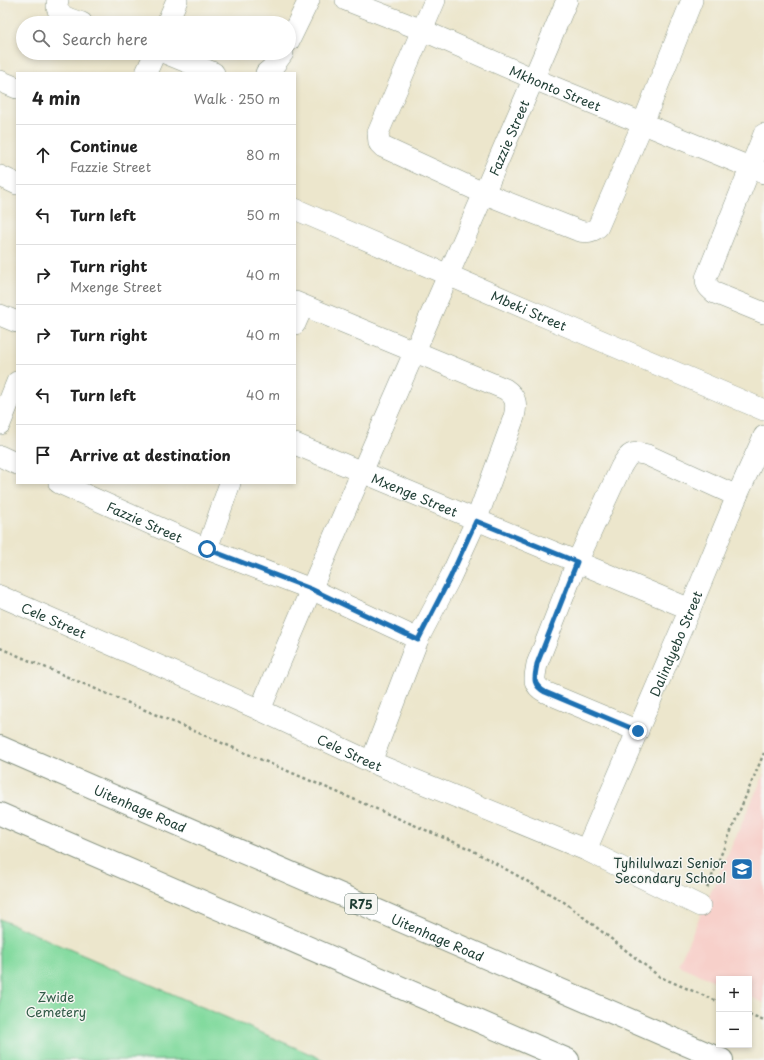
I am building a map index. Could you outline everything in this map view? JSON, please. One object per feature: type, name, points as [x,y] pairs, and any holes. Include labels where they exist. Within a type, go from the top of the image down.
[{"type":"main road","name":"Uitenhage Road","points":[[0,747],[722,1060]]},
{"type":"main road","points":[[0,814],[568,1060]]},
{"type":"street","points":[[58,0],[57,8],[59,13],[64,16]]},
{"type":"street","points":[[170,16],[177,0]]},
{"type":"street","points":[[296,27],[309,0]]},
{"type":"street","name":"Mkhonto Street","points":[[346,0],[422,30],[534,79],[757,170]]},
{"type":"street","points":[[435,0],[378,133],[379,144],[483,194],[585,232],[594,231],[598,227],[643,123],[685,2]]},
{"type":"street","name":"Fazzie Street","points":[[260,710],[311,589],[449,275],[567,0]]},
{"type":"street","points":[[146,72],[152,60]]},
{"type":"street","points":[[182,60],[212,72]]},
{"type":"street","points":[[267,72],[278,60]]},
{"type":"street","points":[[0,80],[16,88]]},
{"type":"street","points":[[764,134],[757,170],[706,278],[706,283],[715,293],[764,313]]},
{"type":"street","points":[[0,176],[16,184]]},
{"type":"street","name":"Mbeki Street","points":[[296,209],[764,410]]},
{"type":"street","points":[[296,319],[299,304],[506,389],[512,393],[515,401],[516,408],[514,417],[476,521],[450,578],[418,640],[372,762]]},
{"type":"street","points":[[0,315],[16,322]]},
{"type":"street","points":[[0,424],[16,384]]},
{"type":"street","name":"Dalindyebo Street","points":[[586,850],[764,436]]},
{"type":"street","name":"Mxenge Street","points":[[296,444],[476,521],[690,609]]},
{"type":"street","points":[[638,731],[545,692],[538,688],[535,683],[534,678],[537,664],[577,562],[621,467],[631,453],[638,452],[647,454],[738,496]]},
{"type":"street","points":[[0,456],[16,464]]},
{"type":"street","name":"Fazzie Street","points":[[64,484],[95,490],[207,549],[311,589],[418,640]]},
{"type":"street","points":[[207,549],[230,484]]},
{"type":"street","name":"Cele Street","points":[[0,596],[260,710],[372,762],[586,850],[700,906]]},
{"type":"path","points":[[0,648],[470,849],[564,902],[660,977],[716,1001]]},
{"type":"path","points":[[700,906],[764,752]]},
{"type":"path","points":[[752,1016],[764,1021]]},
{"type":"shaded area","name":"Tyhilulwazi Senior Secondary School","points":[[764,774],[764,1003],[752,997],[752,976],[716,976],[716,982],[678,965]]},
{"type":"green space","name":"Zwide Cemetery","points":[[0,919],[324,1060],[0,1060]]},
{"type":"place","name":"Tyhilulwazi Senior Secondary School","points":[[742,869]]},
{"type":"route","points":[[207,549],[311,589],[418,640],[450,578],[476,521],[577,562],[537,664],[534,678],[535,683],[538,688],[545,692],[638,731]]}]
